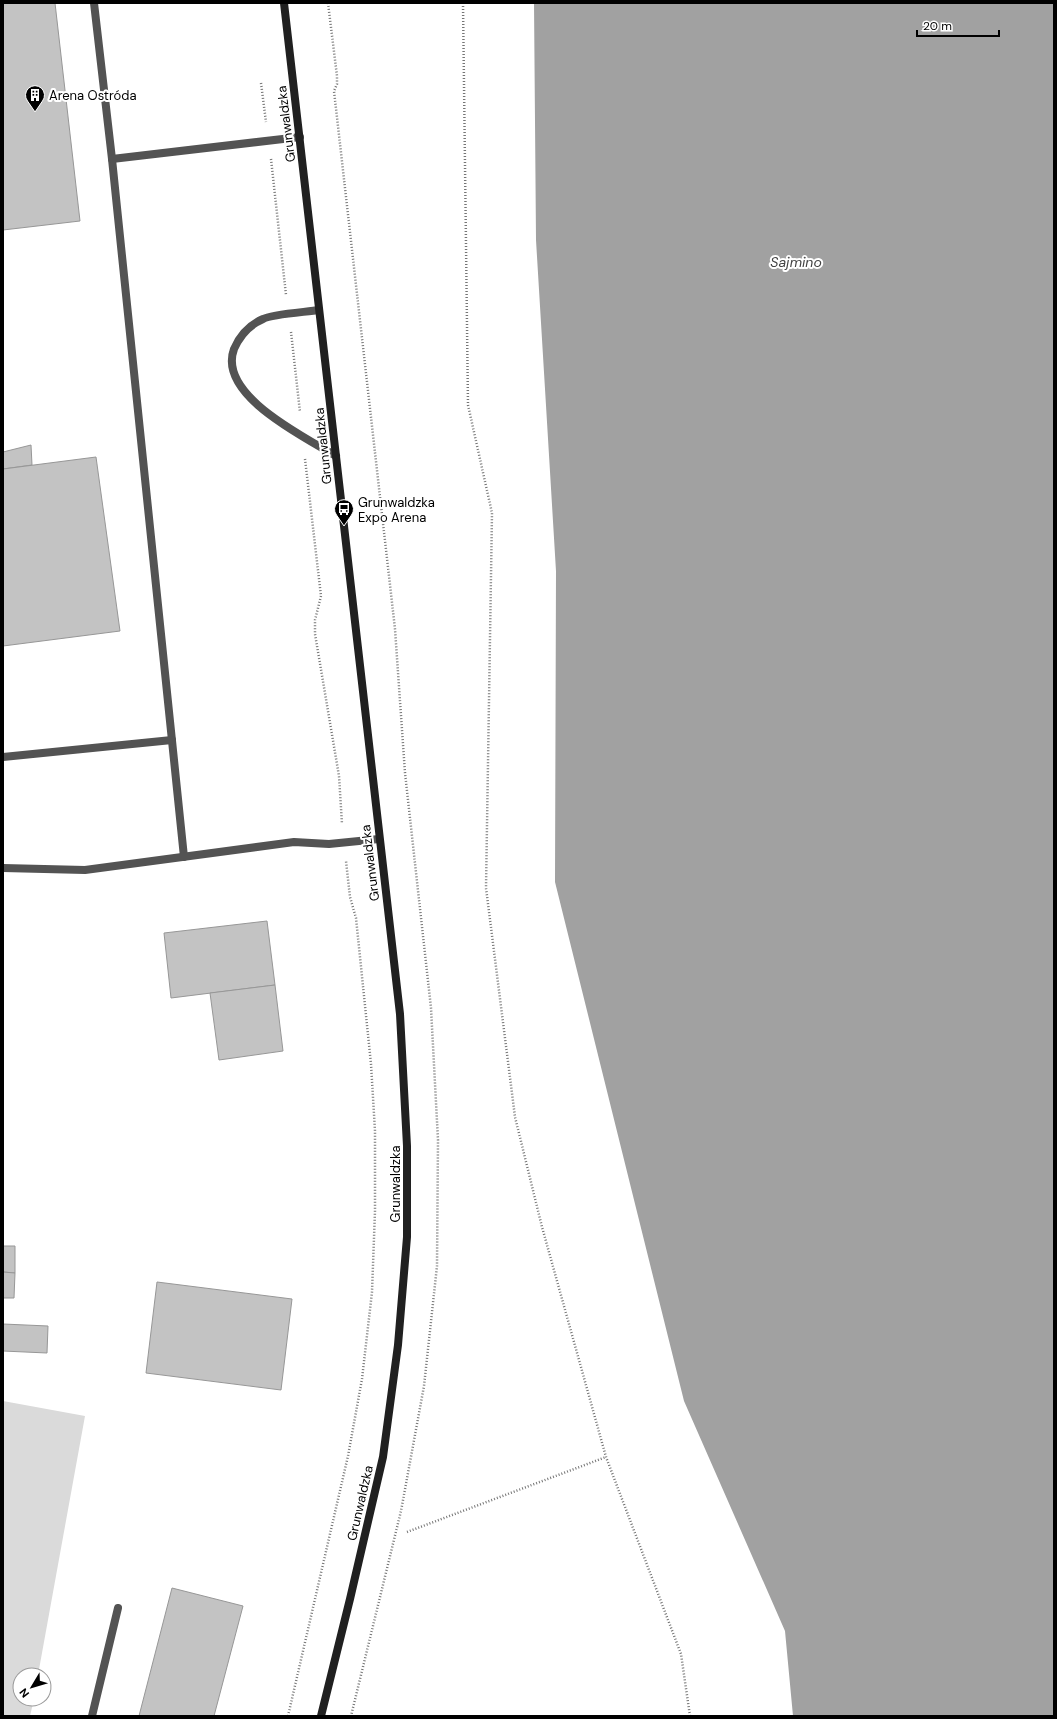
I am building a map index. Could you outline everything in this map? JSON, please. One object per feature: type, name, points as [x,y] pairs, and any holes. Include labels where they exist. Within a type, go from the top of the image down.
[{"type":"main road","name":"Grunwaldzka","points":[[284,3],[400,1014],[407,1146],[407,1237],[398,1345],[383,1456],[321,1716]]},
{"type":"lane","points":[[94,3],[112,160],[184,857]]},
{"type":"lane","points":[[112,160],[300,137]]},
{"type":"lane","points":[[319,310],[264,318],[247,329],[238,341],[232,356],[235,373],[242,389],[269,415],[336,456]]},
{"type":"lane","points":[[3,757],[172,740]]},
{"type":"lane","points":[[3,868],[86,870],[294,842],[329,844],[379,839]]},
{"type":"lane","points":[[92,1716],[118,1608]]},
{"type":"path","points":[[328,3],[337,76]]},
{"type":"path","points":[[463,3],[468,405],[492,513],[486,888],[514,1117],[542,1227],[606,1457],[681,1654],[690,1716]]},
{"type":"path","points":[[261,83],[269,141],[321,596],[315,620],[315,634],[339,776],[350,897],[356,918],[371,1064],[375,1131],[375,1210],[372,1292],[362,1379],[348,1456],[288,1716]]},
{"type":"path","points":[[407,1532],[606,1457]]},
{"type":"shaded area","points":[[3,1401],[85,1416],[39,1667],[12,1667],[12,1707],[32,1707],[30,1716],[3,1716]]},
{"type":"water","name":"Sajmino","points":[[534,3],[1054,3],[1054,1716],[793,1716],[785,1631],[684,1401],[555,882],[556,571],[536,240]]},
{"type":"building","name":"Arena Ostróda","points":[[3,3],[55,3],[80,221],[3,230]]},
{"type":"building","points":[[31,445],[32,465],[3,469],[3,452]]},
{"type":"building","points":[[96,457],[120,631],[3,646],[3,469]]},
{"type":"building","points":[[267,921],[275,985],[171,998],[164,933]]},
{"type":"building","points":[[275,985],[283,1051],[219,1060],[210,993]]},
{"type":"building","points":[[3,1246],[15,1246],[15,1273],[3,1272]]},
{"type":"building","points":[[3,1272],[15,1273],[14,1298],[3,1298]]},
{"type":"building","points":[[157,1282],[292,1299],[281,1390],[146,1373]]},
{"type":"building","points":[[3,1324],[48,1326],[47,1353],[3,1351]]},
{"type":"building","points":[[172,1588],[243,1606],[214,1716],[139,1716]]},
{"type":"place","name":"Arena Ostróda","points":[[35,112]]},
{"type":"place","name":"Grunwaldzka Expo Arena","points":[[344,526]]}]
